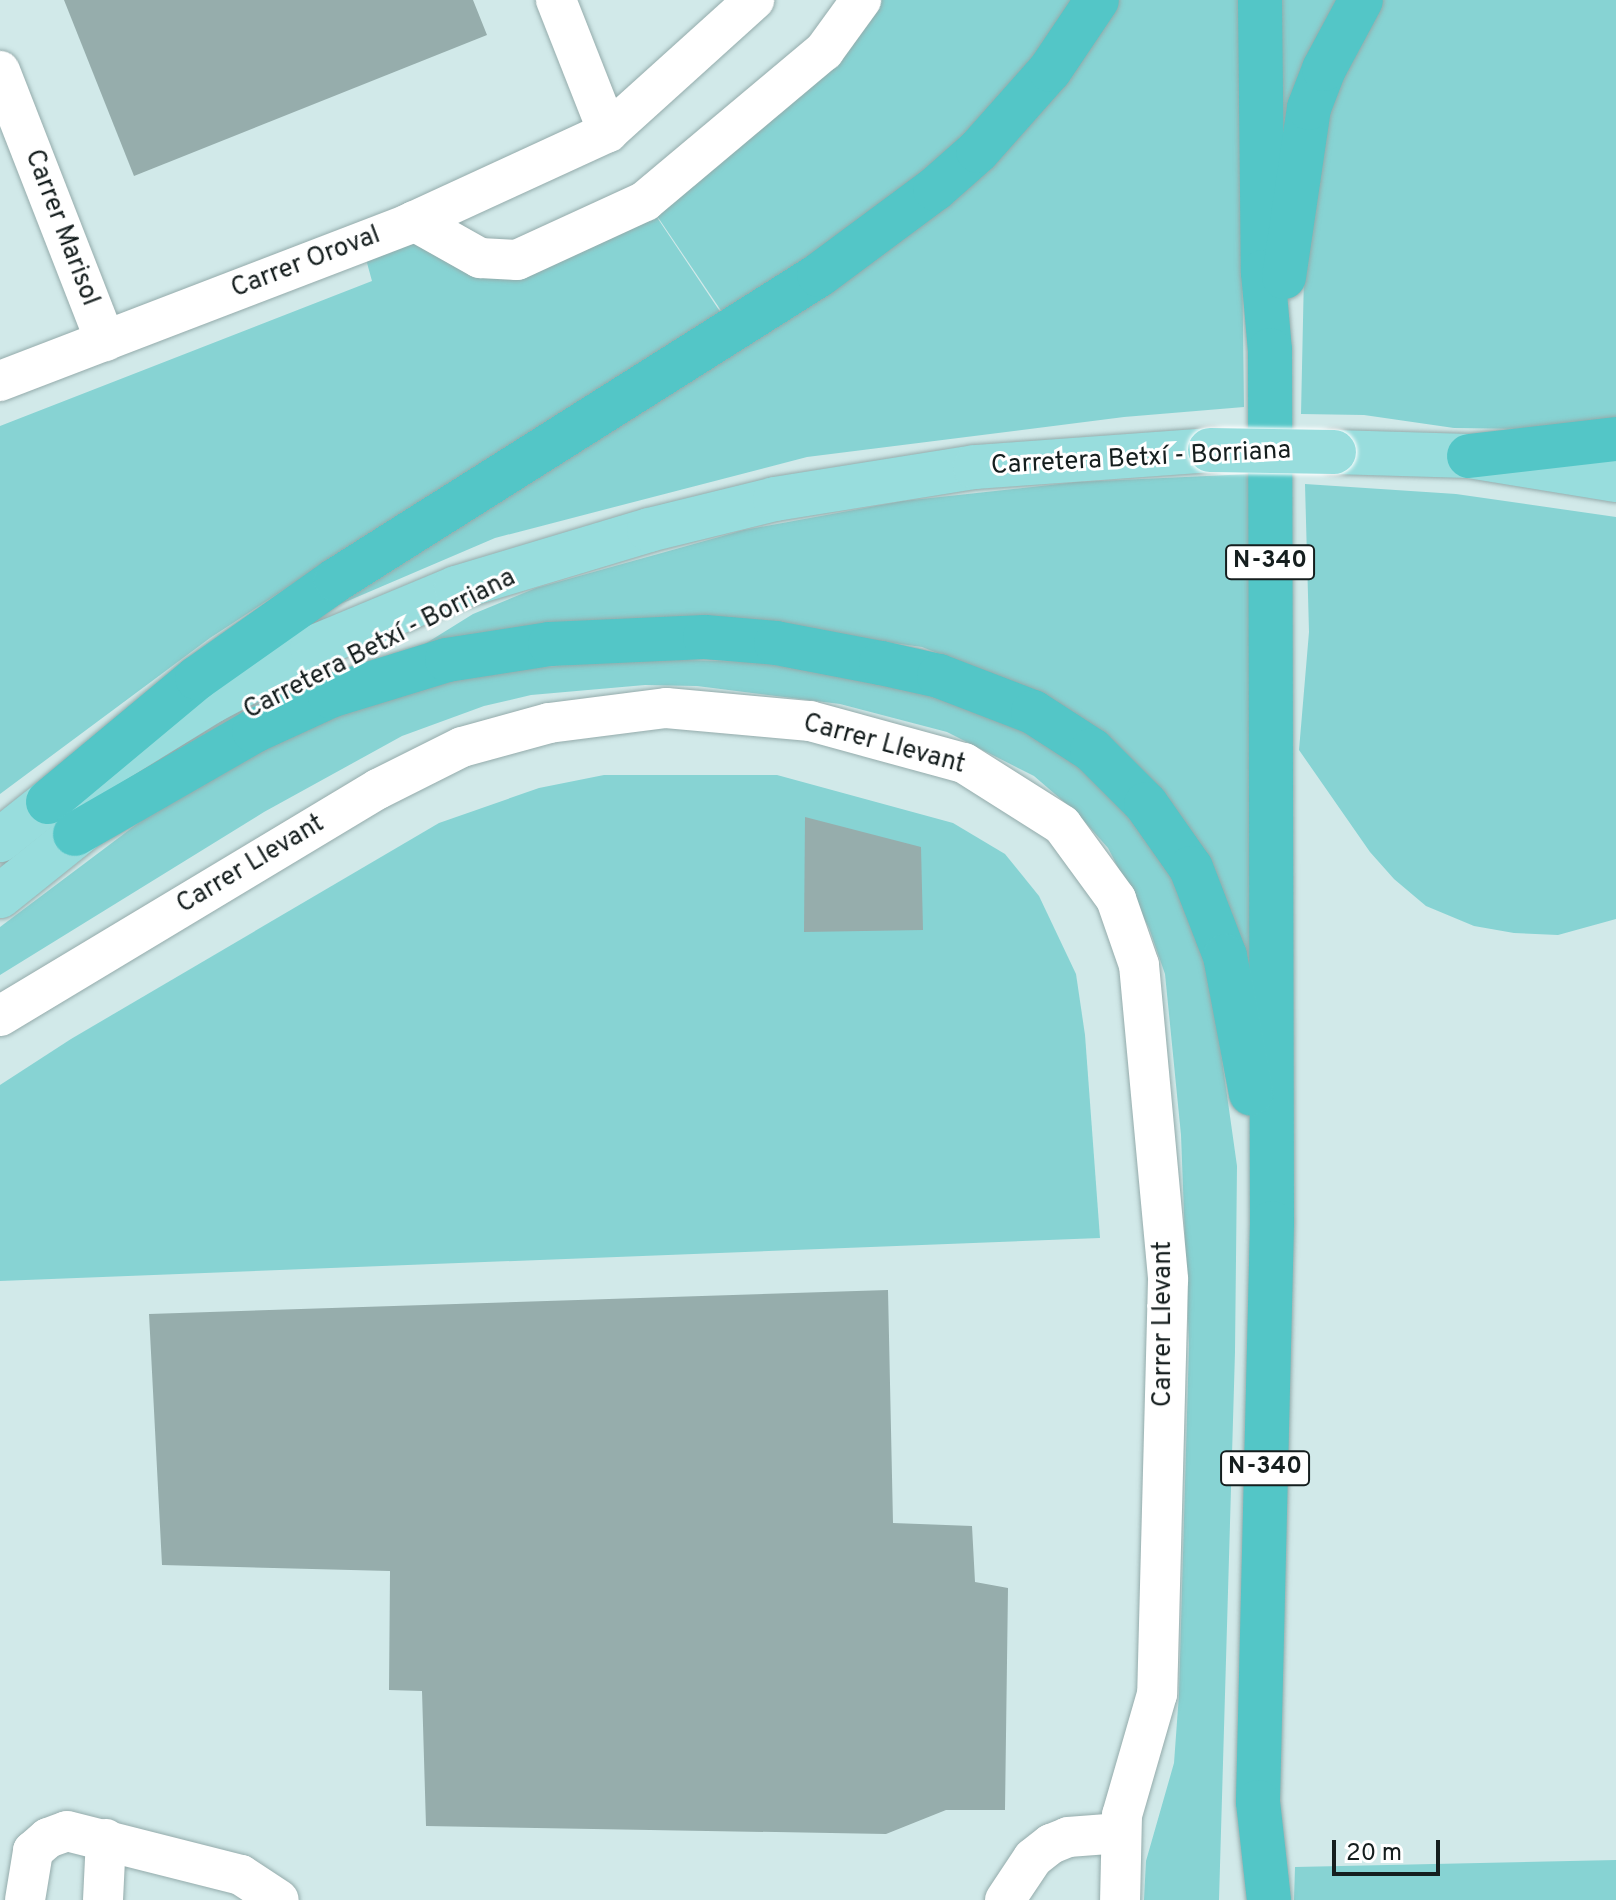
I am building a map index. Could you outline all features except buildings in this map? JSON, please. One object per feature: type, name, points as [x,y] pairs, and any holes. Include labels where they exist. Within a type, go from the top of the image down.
[{"type":"highway","points":[[62,818],[197,678],[336,580],[819,275],[935,189],[978,151],[1050,70],[1097,0]]},
{"type":"highway","name":"N-340","points":[[1253,1900],[1272,1223],[1270,350],[1263,272],[1260,0]]},
{"type":"highway","points":[[1270,350],[1309,108],[1324,69],[1361,0]]},
{"type":"highway","points":[[1469,456],[1616,439]]},
{"type":"highway","points":[[62,818],[330,696],[447,660],[550,644],[705,637],[776,643],[939,676],[1033,712],[1092,750],[1146,804],[1191,868],[1225,956],[1272,1223]]},
{"type":"highway","points":[[1258,1802],[1269,1900]]},
{"type":"main road","name":"Carretera Betxí - Borriana","points":[[0,896],[62,818],[212,701],[312,648],[413,603],[649,530],[775,499],[975,467],[1210,450],[1469,456],[1616,480]]},
{"type":"main road","name":"Carretera Betxí - Borriana","points":[[0,840],[62,818]]},
{"type":"street","points":[[556,0],[608,132]]},
{"type":"street","name":"Carrer Oroval","points":[[0,381],[414,221],[608,132],[754,0]]},
{"type":"street","points":[[414,221],[480,258],[517,260],[645,201],[824,51],[861,0]]},
{"type":"street","name":"Carrer Marisol","points":[[0,71],[105,341]]},
{"type":"street","name":"Carrer Llevant","points":[[0,1016],[378,789],[462,747],[549,723],[666,708],[810,721],[964,763],[1062,825],[1116,899],[1139,965],[1168,1280],[1157,1694],[1122,1815],[1120,1900]]},
{"type":"street","points":[[25,1900],[33,1851],[40,1843],[67,1831],[241,1875],[278,1900]]},
{"type":"street","points":[[1005,1900],[1033,1858],[1051,1844],[1068,1837],[1121,1833]]},
{"type":"street","points":[[103,1900],[106,1839]]},
{"type":"shaded area","points":[[879,0],[1077,0],[980,124],[924,175],[724,315],[649,204]]},
{"type":"shaded area","points":[[1117,0],[1239,0],[1244,407],[1124,417],[807,457],[495,538],[329,609],[952,192]]},
{"type":"shaded area","points":[[1280,0],[1339,0],[1280,129]]},
{"type":"shaded area","points":[[1382,0],[1616,0],[1616,421],[1534,429],[1454,428],[1364,415],[1301,414],[1304,274],[1334,84]]},
{"type":"shaded area","points":[[648,204],[723,316],[346,549],[210,638],[0,794],[0,426],[372,281],[364,252],[414,230],[477,264]]},
{"type":"shaded area","points":[[1250,474],[1252,997],[1221,901],[1031,690],[922,647],[768,626],[420,647],[473,614],[536,588],[744,530],[903,501],[1077,482]]},
{"type":"shaded area","points":[[1305,484],[1456,494],[1616,517],[1616,919],[1558,935],[1514,933],[1474,926],[1426,906],[1394,879],[1370,852],[1299,750],[1309,632]]},
{"type":"shaded area","points":[[650,659],[756,662],[828,673],[975,706],[1019,725],[1105,785],[1158,853],[1182,897],[1202,948],[1215,1010],[1237,1166],[1235,1352],[1219,1900],[1144,1900],[1146,1861],[1174,1763],[1179,1694],[1189,1344],[1181,1135],[1165,974],[1149,928],[1108,848],[1077,813],[1034,776],[947,732],[840,704],[697,686],[645,685],[531,695],[484,706],[402,736],[264,812],[0,975],[0,927],[165,803],[304,728],[406,691],[491,671]]},
{"type":"shaded area","points":[[604,775],[777,775],[953,823],[1005,854],[1039,896],[1076,974],[1085,1035],[1100,1238],[0,1281],[0,1085],[71,1039],[439,823],[539,788]]},
{"type":"shaded area","points":[[1616,1860],[1616,1900],[1294,1900],[1295,1867]]}]
